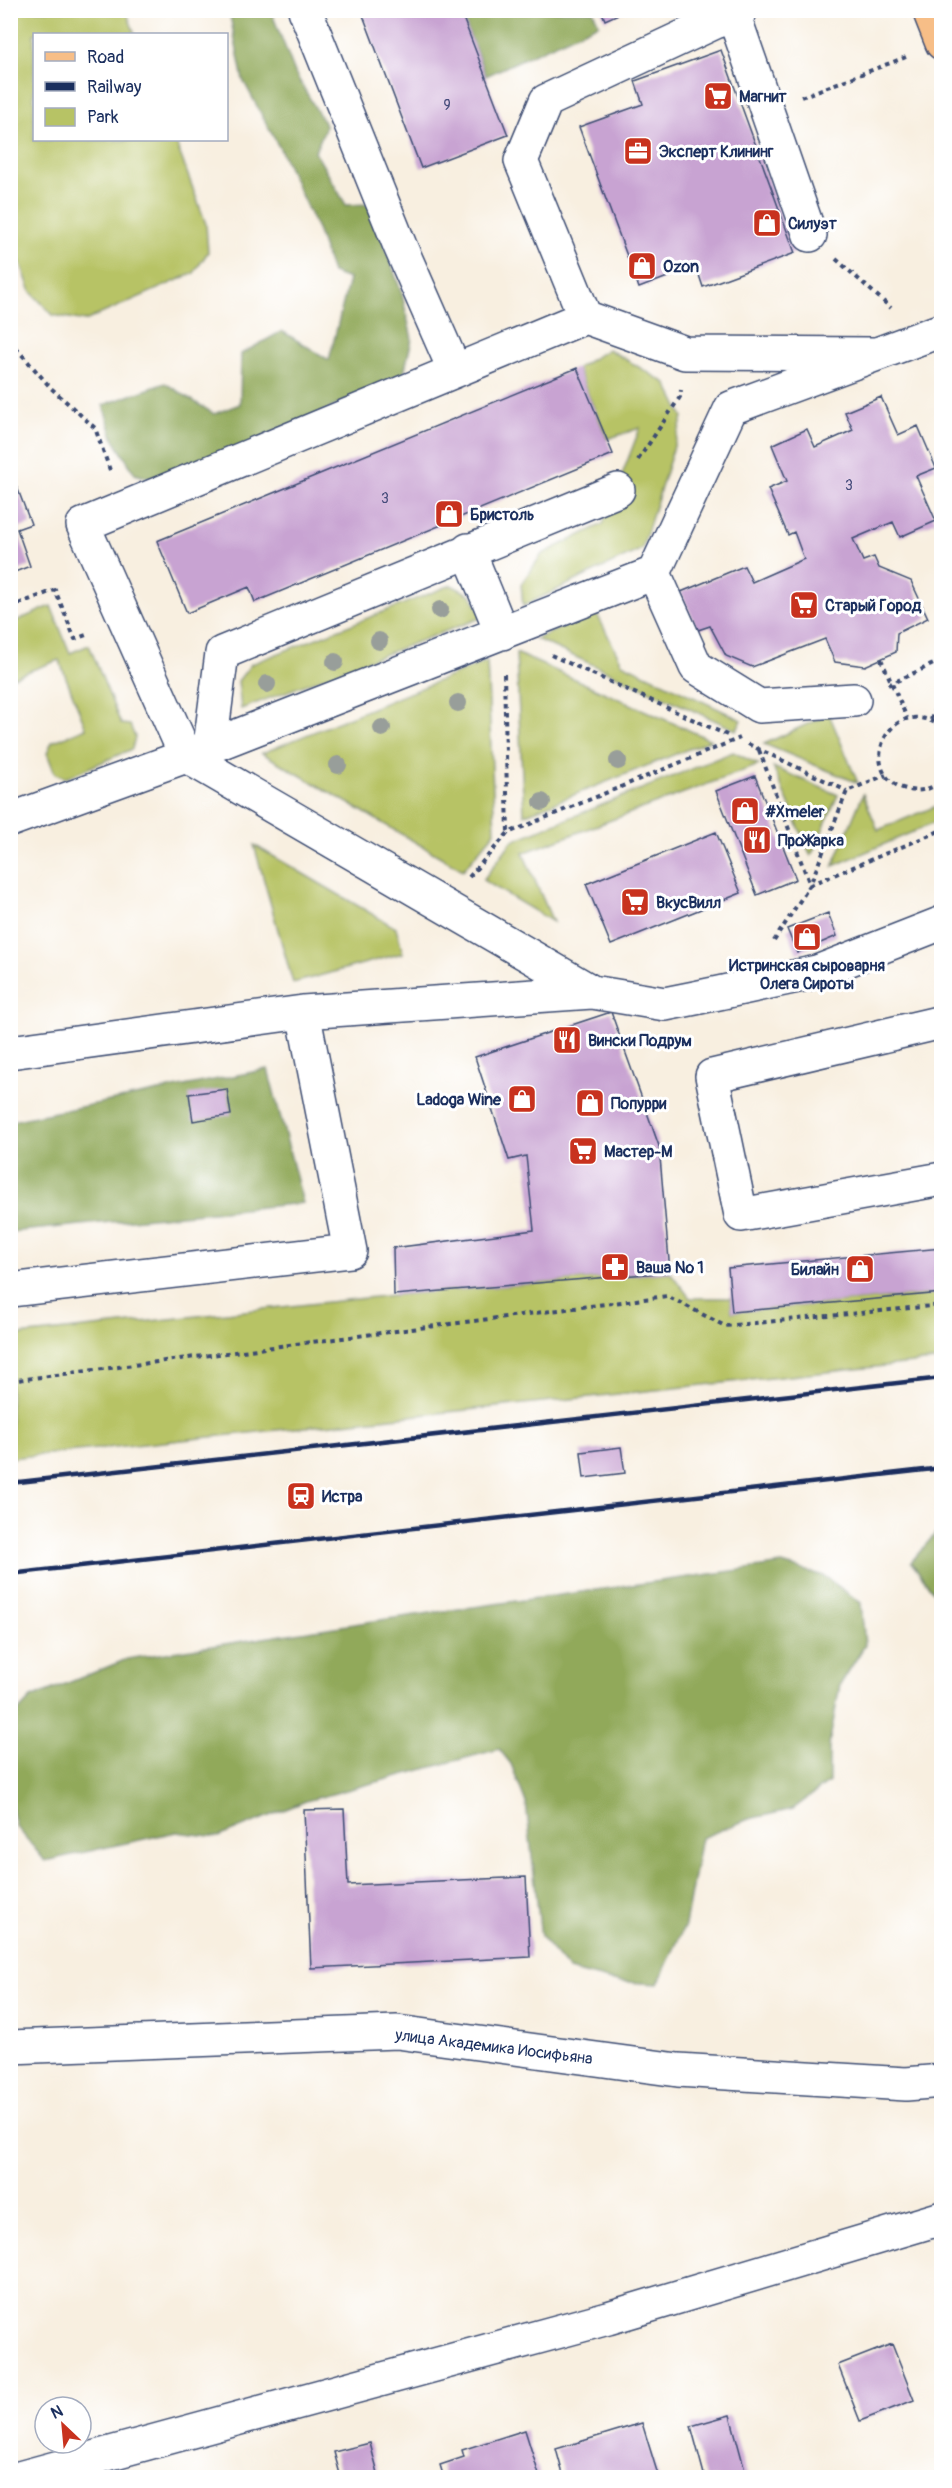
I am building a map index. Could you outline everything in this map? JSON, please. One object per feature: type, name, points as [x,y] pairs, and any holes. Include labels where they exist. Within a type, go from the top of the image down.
[{"type":"main road","points":[[929,10],[942,43]]},
{"type":"street","points":[[305,10],[400,246],[454,371]]},
{"type":"street","points":[[585,317],[521,161],[546,101],[737,12],[767,110],[810,235]]},
{"type":"street","points":[[592,993],[198,751],[83,525],[585,317],[685,353],[873,354]]},
{"type":"street","points":[[10,820],[198,751],[654,573],[731,408],[932,333]]},
{"type":"street","points":[[198,751],[222,653],[618,490]]},
{"type":"street","points":[[468,550],[502,633]]},
{"type":"street","points":[[654,573],[696,667],[759,706],[854,700]]},
{"type":"street","points":[[10,1052],[303,1012],[592,993],[665,1004],[817,972],[941,925]]},
{"type":"street","points":[[10,1290],[350,1251],[303,1012]]},
{"type":"street","points":[[942,1022],[711,1076],[741,1215],[942,1179]]},
{"type":"street","name":"улица Академика Иосифьяна","points":[[10,2047],[397,2032],[678,2070],[906,2084],[942,2082]]},
{"type":"street","points":[[19,2478],[608,2318],[942,2218]]},
{"type":"path","points":[[767,110],[876,68]]},
{"type":"path","points":[[810,235],[932,333]]},
{"type":"path","points":[[10,340],[51,388],[95,428],[123,508]]},
{"type":"path","points":[[618,490],[680,397],[685,353]]},
{"type":"path","points":[[10,607],[55,590],[75,639]]},
{"type":"path","points":[[508,833],[502,633],[847,791]]},
{"type":"path","points":[[881,659],[907,718]]},
{"type":"path","points":[[854,700],[942,660]]},
{"type":"path","points":[[931,720],[942,683]]},
{"type":"path","points":[[464,882],[508,833],[739,740],[759,706]]},
{"type":"path","points":[[942,727],[931,720],[919,717],[907,718],[888,731],[882,741],[880,753],[881,765],[894,784],[916,791],[928,789],[942,781]]},
{"type":"path","points":[[759,750],[810,885]]},
{"type":"path","points":[[774,941],[810,885],[847,791],[886,775]]},
{"type":"path","points":[[810,885],[942,830]]},
{"type":"path","points":[[10,1381],[667,1296],[725,1326],[942,1305]]},
{"type":"green space","points":[[11,10],[126,11],[135,33],[33,33],[33,141],[175,141],[206,224],[208,252],[194,273],[85,321],[53,315],[31,292],[11,237]]},
{"type":"green space","points":[[229,11],[271,11],[296,75],[326,126],[315,152],[346,205],[370,204],[402,294],[412,339],[404,373],[245,449],[165,483],[135,474],[114,440],[103,405],[165,383],[214,414],[240,404],[241,354],[282,331],[329,360],[349,279],[332,273],[317,229],[280,149],[243,80]]},
{"type":"green space","points":[[460,11],[593,11],[599,24],[486,76]]},
{"type":"green space","points":[[608,349],[666,383],[683,417],[642,549],[523,606],[521,584],[542,554],[603,524],[640,428],[607,439],[577,368]]},
{"type":"green space","points":[[451,585],[471,595],[483,617],[241,709],[238,681],[251,664]]},
{"type":"green space","points":[[51,606],[70,653],[89,645],[121,724],[130,725],[135,737],[132,749],[66,778],[55,774],[47,753],[52,742],[86,728],[59,660],[11,678],[11,623]]},
{"type":"green space","points":[[596,612],[622,663],[742,720],[736,730],[536,639]]},
{"type":"green space","points":[[516,653],[711,740],[524,815]]},
{"type":"green space","points":[[487,661],[495,832],[463,870],[262,753]]},
{"type":"green space","points":[[829,714],[858,783],[764,744]]},
{"type":"green space","points":[[733,752],[759,765],[523,853],[553,922],[483,880],[512,841]]},
{"type":"green space","points":[[773,767],[838,795],[811,856]]},
{"type":"green space","points":[[863,794],[878,830],[941,804],[941,820],[833,866]]},
{"type":"green space","points":[[254,845],[396,928],[403,953],[293,983]]},
{"type":"green space","points":[[268,1069],[303,1203],[11,1232],[11,1121]]},
{"type":"green space","points":[[670,1272],[690,1298],[731,1298],[732,1312],[942,1293],[941,1360],[11,1458],[10,1336],[394,1295]]},
{"type":"green space","points":[[941,1527],[941,1602],[911,1562]]},
{"type":"green space","points":[[782,1564],[824,1576],[861,1603],[865,1645],[840,1685],[829,1745],[829,1782],[793,1809],[749,1819],[701,1838],[685,1925],[658,1984],[612,1981],[569,1970],[541,1937],[526,1803],[511,1764],[499,1749],[306,1801],[218,1837],[176,1832],[45,1861],[16,1826],[11,1804],[11,1719],[31,1698],[127,1659],[380,1620]]},
{"type":"building","points":[[361,10],[460,10],[508,135],[421,168]]},
{"type":"building","points":[[601,10],[622,10],[623,12],[605,20]]},
{"type":"building","points":[[721,50],[795,253],[703,287],[696,266],[639,288],[579,127],[643,104],[635,81]]},
{"type":"building","points":[[577,368],[613,454],[255,602],[249,587],[187,613],[157,541]]},
{"type":"building","points":[[881,397],[898,435],[918,426],[936,468],[916,476],[936,521],[900,537],[893,522],[853,539],[863,561],[874,557],[879,568],[911,581],[928,618],[897,633],[896,652],[865,666],[835,662],[825,639],[752,667],[726,656],[710,626],[698,630],[681,592],[744,566],[752,582],[804,559],[794,532],[788,535],[768,489],[787,481],[772,445],[807,429],[815,447],[853,430],[845,412]]},
{"type":"building","points":[[17,487],[31,524],[17,529],[30,566],[10,574],[10,489]]},
{"type":"building","points":[[755,776],[796,879],[757,895],[716,791]]},
{"type":"building","points":[[716,832],[741,893],[611,945],[586,884]]},
{"type":"building","points":[[828,913],[837,936],[797,953],[787,929]]},
{"type":"building","name":"Мастер-М","points":[[611,1012],[659,1146],[670,1272],[394,1295],[393,1248],[534,1230],[526,1156],[509,1160],[475,1057]]},
{"type":"building","points":[[227,1089],[231,1115],[193,1121],[189,1094]]},
{"type":"building","points":[[942,1248],[942,1293],[732,1312],[728,1268]]},
{"type":"building","points":[[942,1400],[942,1429],[940,1430],[937,1401]]},
{"type":"building","points":[[621,1447],[625,1473],[584,1478],[581,1452]]},
{"type":"building","points":[[344,1809],[348,1885],[526,1877],[530,1957],[311,1968],[304,1810]]},
{"type":"building","points":[[892,2344],[914,2400],[860,2421],[838,2365]]},
{"type":"building","points":[[730,2415],[747,2478],[705,2478],[691,2426]]},
{"type":"building","points":[[642,2423],[659,2478],[564,2478],[556,2449]]},
{"type":"building","points":[[525,2430],[540,2478],[444,2478],[440,2465],[464,2457],[462,2450]]},
{"type":"building","points":[[370,2443],[379,2478],[341,2478],[334,2452]]},
{"type":"railway","points":[[10,1483],[942,1378]]},
{"type":"railway","points":[[10,1574],[942,1468]]},
{"type":"place","name":"Магнит","points":[[718,96]]},
{"type":"place","name":"Эксперт Клининг","points":[[638,151]]},
{"type":"place","name":"Силуэт","points":[[767,223]]},
{"type":"place","name":"Ozon","points":[[642,266]]},
{"type":"place","name":"Бристоль","points":[[449,514]]},
{"type":"place","name":"Старый Город","points":[[804,605]]},
{"type":"place","name":"#Xmeler","points":[[745,811]]},
{"type":"place","name":"ПроЖарка","points":[[757,840]]},
{"type":"place","name":"ВкусВилл","points":[[635,902]]},
{"type":"place","name":"Истринская сыроварня Олега Сироты","points":[[807,937]]},
{"type":"place","name":"Вински Подрум","points":[[567,1040]]},
{"type":"place","name":"Ladoga Wine","points":[[522,1099]]},
{"type":"place","name":"Попурри","points":[[590,1103]]},
{"type":"place","name":"Мастер-М","points":[[583,1151]]},
{"type":"place","name":"Ваша № 1","points":[[615,1267]]},
{"type":"place","name":"Билайн","points":[[860,1269]]},
{"type":"place","name":"Истра","points":[[301,1496]]}]
